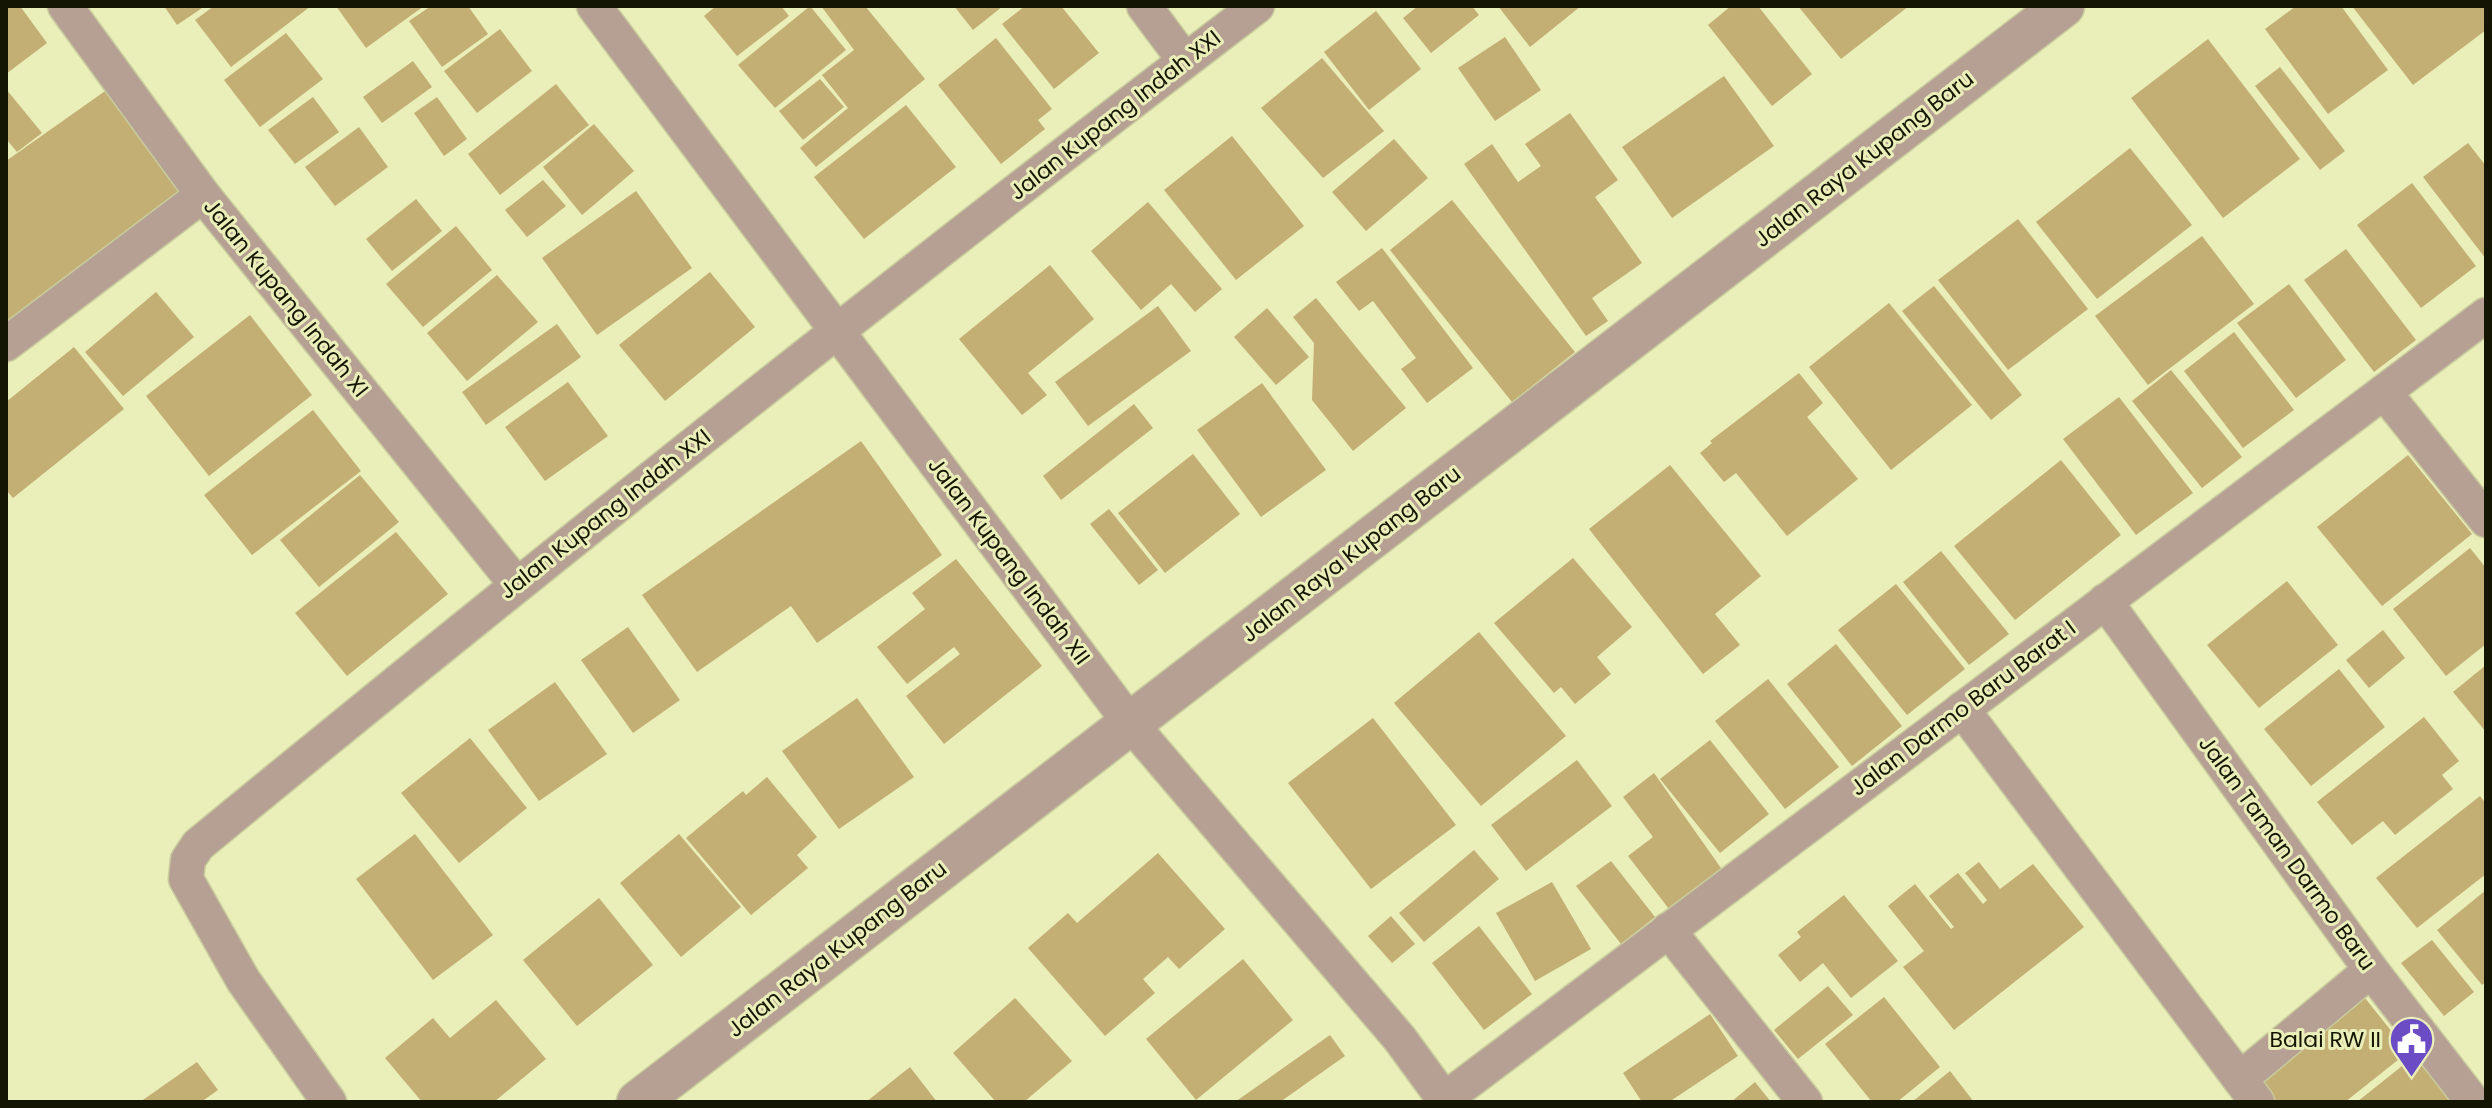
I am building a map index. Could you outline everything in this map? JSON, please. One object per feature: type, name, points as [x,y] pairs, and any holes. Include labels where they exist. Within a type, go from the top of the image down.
[{"type":"street","name":"Jalan Kupang Indah XI","points":[[65,6],[203,195],[516,584]]},
{"type":"street","name":"Jalan Kupang Indah XII","points":[[594,6],[1130,723],[1400,1039],[1444,1101]]},
{"type":"street","points":[[1144,6],[1185,61]]},
{"type":"street","name":"Jalan Kupang Indah XXI","points":[[329,1102],[243,980],[186,879],[188,860],[198,845],[516,584],[836,330],[1257,6]]},
{"type":"street","name":"Jalan Raya Kupang Baru","points":[[638,1102],[2063,6]]},
{"type":"street","points":[[6,344],[203,195]]},
{"type":"street","name":"Jalan Darmo Baru Barat I","points":[[1444,1101],[2486,315]]},
{"type":"street","points":[[2384,392],[2486,520]]},
{"type":"street","name":"Jalan Taman Darmo Baru","points":[[2105,601],[2371,970],[2473,1102]]},
{"type":"street","points":[[1962,709],[2248,1090],[2371,970]]},
{"type":"street","points":[[1668,930],[1805,1102]]},
{"type":"building","points":[[6,6],[20,6],[47,43],[6,74]]},
{"type":"building","points":[[164,6],[205,6],[177,25]]},
{"type":"building","points":[[214,6],[311,6],[231,67],[195,20]]},
{"type":"building","points":[[336,6],[424,6],[366,48]]},
{"type":"building","points":[[431,6],[468,6],[488,34],[442,67],[409,21]]},
{"type":"building","points":[[716,6],[781,6],[789,16],[737,56],[704,16]]},
{"type":"building","points":[[810,6],[846,50],[775,108],[738,65]]},
{"type":"building","points":[[821,6],[865,6],[925,79],[816,167],[800,148],[848,108],[822,75],[854,50]]},
{"type":"building","points":[[954,6],[1003,6],[973,30]]},
{"type":"building","points":[[1025,6],[1061,6],[1099,53],[1054,89],[1002,24]]},
{"type":"building","points":[[1418,6],[1472,6],[1479,15],[1431,53],[1403,18]]},
{"type":"building","points":[[1498,6],[1581,6],[1530,47]]},
{"type":"building","points":[[1731,6],[1758,6],[1812,74],[1772,106],[1708,25]]},
{"type":"building","points":[[1798,6],[1909,6],[1841,59]]},
{"type":"building","points":[[2296,6],[2341,6],[2388,70],[2328,114],[2265,29]]},
{"type":"building","points":[[2352,6],[2486,6],[2486,30],[2413,85]]},
{"type":"building","points":[[1376,11],[1421,69],[1369,110],[1324,52]]},
{"type":"building","points":[[500,29],[532,71],[477,113],[444,71]]},
{"type":"building","points":[[286,33],[323,79],[260,127],[224,80]]},
{"type":"building","points":[[1505,37],[1541,90],[1495,121],[1458,68]]},
{"type":"building","points":[[996,38],[1052,109],[1038,120],[1045,129],[1001,164],[938,85]]},
{"type":"building","points":[[2208,39],[2300,159],[2223,218],[2131,98]]},
{"type":"building","points":[[1322,58],[1384,131],[1323,178],[1261,108]]},
{"type":"building","points":[[413,61],[432,87],[382,123],[363,97]]},
{"type":"building","points":[[2280,67],[2345,151],[2320,170],[2255,86]]},
{"type":"building","points":[[1724,76],[1774,146],[1672,218],[1622,147]]},
{"type":"building","points":[[820,79],[844,107],[803,140],[779,111]]},
{"type":"building","points":[[556,84],[589,125],[500,195],[468,154]]},
{"type":"building","points":[[6,89],[42,133],[17,152],[6,139]]},
{"type":"building","points":[[108,89],[189,203],[6,332],[6,161]]},
{"type":"building","points":[[313,97],[339,132],[295,164],[268,130]]},
{"type":"building","points":[[437,97],[467,139],[444,156],[414,113]]},
{"type":"building","points":[[906,105],[956,167],[864,239],[814,177]]},
{"type":"building","points":[[1570,113],[1618,180],[1595,197],[1642,263],[1592,298],[1608,321],[1586,336],[1464,164],[1492,144],[1518,182],[1541,166],[1525,144]]},
{"type":"building","points":[[594,124],[634,171],[582,215],[543,167]]},
{"type":"building","points":[[359,127],[388,167],[335,206],[305,167]]},
{"type":"building","points":[[1232,136],[1304,226],[1236,280],[1164,190]]},
{"type":"building","points":[[1394,139],[1428,178],[1366,231],[1332,192]]},
{"type":"building","points":[[2468,143],[2486,166],[2486,259],[2423,177]]},
{"type":"building","points":[[2130,148],[2192,225],[2097,299],[2036,222]]},
{"type":"building","points":[[543,180],[566,206],[527,237],[505,210]]},
{"type":"building","points":[[2412,183],[2476,266],[2421,308],[2357,225]]},
{"type":"building","points":[[636,191],[692,268],[597,335],[542,258]]},
{"type":"building","points":[[416,199],[442,231],[392,271],[366,239]]},
{"type":"building","points":[[1452,200],[1575,352],[1512,402],[1390,250]]},
{"type":"building","points":[[1148,202],[1222,289],[1195,312],[1171,284],[1141,310],[1091,251]]},
{"type":"building","points":[[2018,219],[2088,309],[2008,370],[1938,280]]},
{"type":"building","points":[[456,226],[492,270],[423,327],[386,284]]},
{"type":"building","points":[[2202,236],[2254,304],[2148,385],[2095,316]]},
{"type":"building","points":[[1382,248],[1473,368],[1427,403],[1401,369],[1416,358],[1373,301],[1359,311],[1336,282]]},
{"type":"building","points":[[2346,249],[2416,340],[2374,372],[2304,280]]},
{"type":"building","points":[[1050,265],[1094,319],[1028,373],[1047,395],[1022,415],[959,339]]},
{"type":"building","points":[[710,272],[755,327],[665,401],[619,345]]},
{"type":"building","points":[[497,275],[538,322],[467,381],[427,333]]},
{"type":"building","points":[[2289,284],[2346,360],[2296,398],[2237,323]]},
{"type":"building","points":[[1934,286],[2022,395],[1991,420],[1902,311]]},
{"type":"building","points":[[156,292],[194,337],[123,396],[85,352]]},
{"type":"building","points":[[1316,298],[1406,408],[1353,451],[1312,400],[1314,343],[1293,317]]},
{"type":"building","points":[[1889,303],[1972,405],[1891,470],[1809,367]]},
{"type":"building","points":[[1158,306],[1191,351],[1088,426],[1055,382]]},
{"type":"building","points":[[1267,308],[1309,357],[1276,385],[1234,337]]},
{"type":"building","points":[[250,315],[312,395],[209,476],[146,396]]},
{"type":"building","points":[[557,324],[581,357],[486,425],[462,392]]},
{"type":"building","points":[[2234,332],[2294,410],[2243,448],[2184,371]]},
{"type":"building","points":[[74,347],[124,409],[13,498],[6,490],[6,402]]},
{"type":"building","points":[[2171,370],[2242,457],[2202,488],[2132,401]]},
{"type":"building","points":[[1799,373],[1823,403],[1807,417],[1858,479],[1787,536],[1736,473],[1724,482],[1700,453],[1712,443],[1710,441]]},
{"type":"building","points":[[568,382],[608,436],[545,481],[505,427]]},
{"type":"building","points":[[1262,383],[1326,470],[1261,517],[1197,430]]},
{"type":"building","points":[[2119,397],[2193,493],[2136,535],[2063,439]]},
{"type":"building","points":[[1134,404],[1153,428],[1061,500],[1043,476]]},
{"type":"building","points":[[313,410],[361,471],[252,555],[204,495]]},
{"type":"building","points":[[861,441],[942,555],[817,643],[791,606],[697,672],[642,595]]},
{"type":"building","points":[[1193,454],[1240,514],[1165,573],[1118,513]]},
{"type":"building","points":[[2408,455],[2472,534],[2382,606],[2317,527]]},
{"type":"building","points":[[2061,460],[2121,535],[2015,620],[1954,546]]},
{"type":"building","points":[[1670,465],[1761,576],[1715,614],[1740,645],[1703,674],[1589,529]]},
{"type":"building","points":[[360,475],[399,522],[319,587],[280,540]]},
{"type":"building","points":[[1109,509],[1158,570],[1139,585],[1090,524]]},
{"type":"building","points":[[396,532],[448,594],[347,676],[295,613]]},
{"type":"building","points":[[2470,548],[2486,568],[2486,644],[2446,676],[2393,609]]},
{"type":"building","points":[[1941,551],[2009,634],[1969,665],[1903,582]]},
{"type":"building","points":[[1573,558],[1632,627],[1597,657],[1611,674],[1575,704],[1561,687],[1554,693],[1494,623]]},
{"type":"building","points":[[956,559],[1042,666],[944,744],[906,696],[960,654],[954,647],[907,684],[877,647],[925,609],[912,593]]},
{"type":"building","points":[[2287,581],[2338,645],[2259,708],[2207,645]]},
{"type":"building","points":[[1896,584],[1965,669],[1907,715],[1838,630]]},
{"type":"building","points":[[628,627],[680,700],[633,733],[581,660]]},
{"type":"building","points":[[2383,630],[2405,658],[2369,688],[2346,660]]},
{"type":"building","points":[[1479,632],[1566,736],[1481,806],[1394,703]]},
{"type":"building","points":[[1836,644],[1902,726],[1852,766],[1787,684]]},
{"type":"building","points":[[2486,665],[2486,732],[2453,692]]},
{"type":"building","points":[[2339,669],[2385,727],[2311,786],[2264,729]]},
{"type":"building","points":[[1768,679],[1839,767],[1785,809],[1715,721]]},
{"type":"building","points":[[555,682],[607,754],[539,801],[488,730]]},
{"type":"building","points":[[857,698],[914,777],[839,829],[782,751]]},
{"type":"building","points":[[2424,717],[2459,761],[2442,775],[2453,789],[2395,835],[2383,821],[2352,845],[2317,802]]},
{"type":"building","points":[[1373,718],[1456,825],[1371,889],[1288,783]]},
{"type":"building","points":[[470,738],[527,808],[459,863],[401,793]]},
{"type":"building","points":[[1710,740],[1769,814],[1720,853],[1660,779]]},
{"type":"building","points":[[1577,760],[1612,806],[1526,871],[1491,825]]},
{"type":"building","points":[[1654,773],[1728,878],[1676,918],[1628,856],[1653,837],[1623,797]]},
{"type":"building","points":[[767,777],[817,837],[797,855],[808,868],[751,915],[686,838],[743,791],[746,795]]},
{"type":"building","points":[[2480,796],[2486,804],[2486,874],[2417,928],[2376,878]]},
{"type":"building","points":[[415,834],[493,935],[433,980],[356,879]]},
{"type":"building","points":[[679,834],[741,907],[681,957],[620,883]]},
{"type":"building","points":[[1474,850],[1499,879],[1424,942],[1399,913]]},
{"type":"building","points":[[1158,853],[1225,929],[1179,969],[1168,957],[1143,979],[1155,993],[1105,1036],[1028,948],[1068,913],[1077,923]]},
{"type":"building","points":[[1611,861],[1655,917],[1621,944],[1576,886]]},
{"type":"building","points":[[1979,862],[2000,889],[2033,864],[2084,927],[1954,1030],[1903,967],[1924,951],[1888,906],[1915,884],[1951,929],[1954,927],[1929,896],[1958,873],[1983,904],[1987,900],[1965,873]]},
{"type":"building","points":[[1552,882],[1591,949],[1535,981],[1496,913]]},
{"type":"building","points":[[2486,890],[2486,982],[2482,985],[2437,930]]},
{"type":"building","points":[[1844,895],[1898,961],[1851,998],[1823,963],[1800,982],[1778,955],[1801,937],[1797,932]]},
{"type":"building","points":[[599,898],[653,965],[577,1026],[523,960]]},
{"type":"building","points":[[1391,916],[1415,944],[1392,963],[1368,936]]},
{"type":"building","points":[[1479,926],[1532,994],[1484,1030],[1432,963]]},
{"type":"building","points":[[2432,940],[2474,992],[2444,1016],[2401,963]]},
{"type":"building","points":[[1243,959],[1293,1020],[1196,1100],[1146,1039]]},
{"type":"building","points":[[1828,986],[1853,1015],[1798,1059],[1774,1030]]},
{"type":"building","points":[[2361,993],[2408,1052],[2345,1102],[2277,1102],[2257,1077]]},
{"type":"building","points":[[1884,997],[1940,1067],[1897,1102],[1872,1102],[1825,1044]]},
{"type":"building","points":[[1015,998],[1072,1061],[1024,1102],[996,1102],[953,1053]]},
{"type":"building","points":[[496,1000],[546,1059],[494,1102],[422,1102],[385,1058],[433,1018],[450,1038]]},
{"type":"building","points":[[1710,1014],[1738,1056],[1669,1102],[1642,1102],[1623,1073]]},
{"type":"building","points":[[1330,1035],[1345,1056],[1280,1102],[1235,1102]]},
{"type":"building","name":"Balai RW II","points":[[2417,1054],[2457,1102],[2357,1102]]},
{"type":"building","points":[[197,1062],[218,1090],[201,1102],[140,1102]]},
{"type":"building","points":[[910,1067],[937,1102],[866,1102]]},
{"type":"building","points":[[1950,1071],[1974,1102],[1912,1102]]},
{"type":"building","points":[[1755,1082],[1771,1102],[1731,1102]]},
{"type":"place","name":"Balai RW II","points":[[2412,1078]]}]
